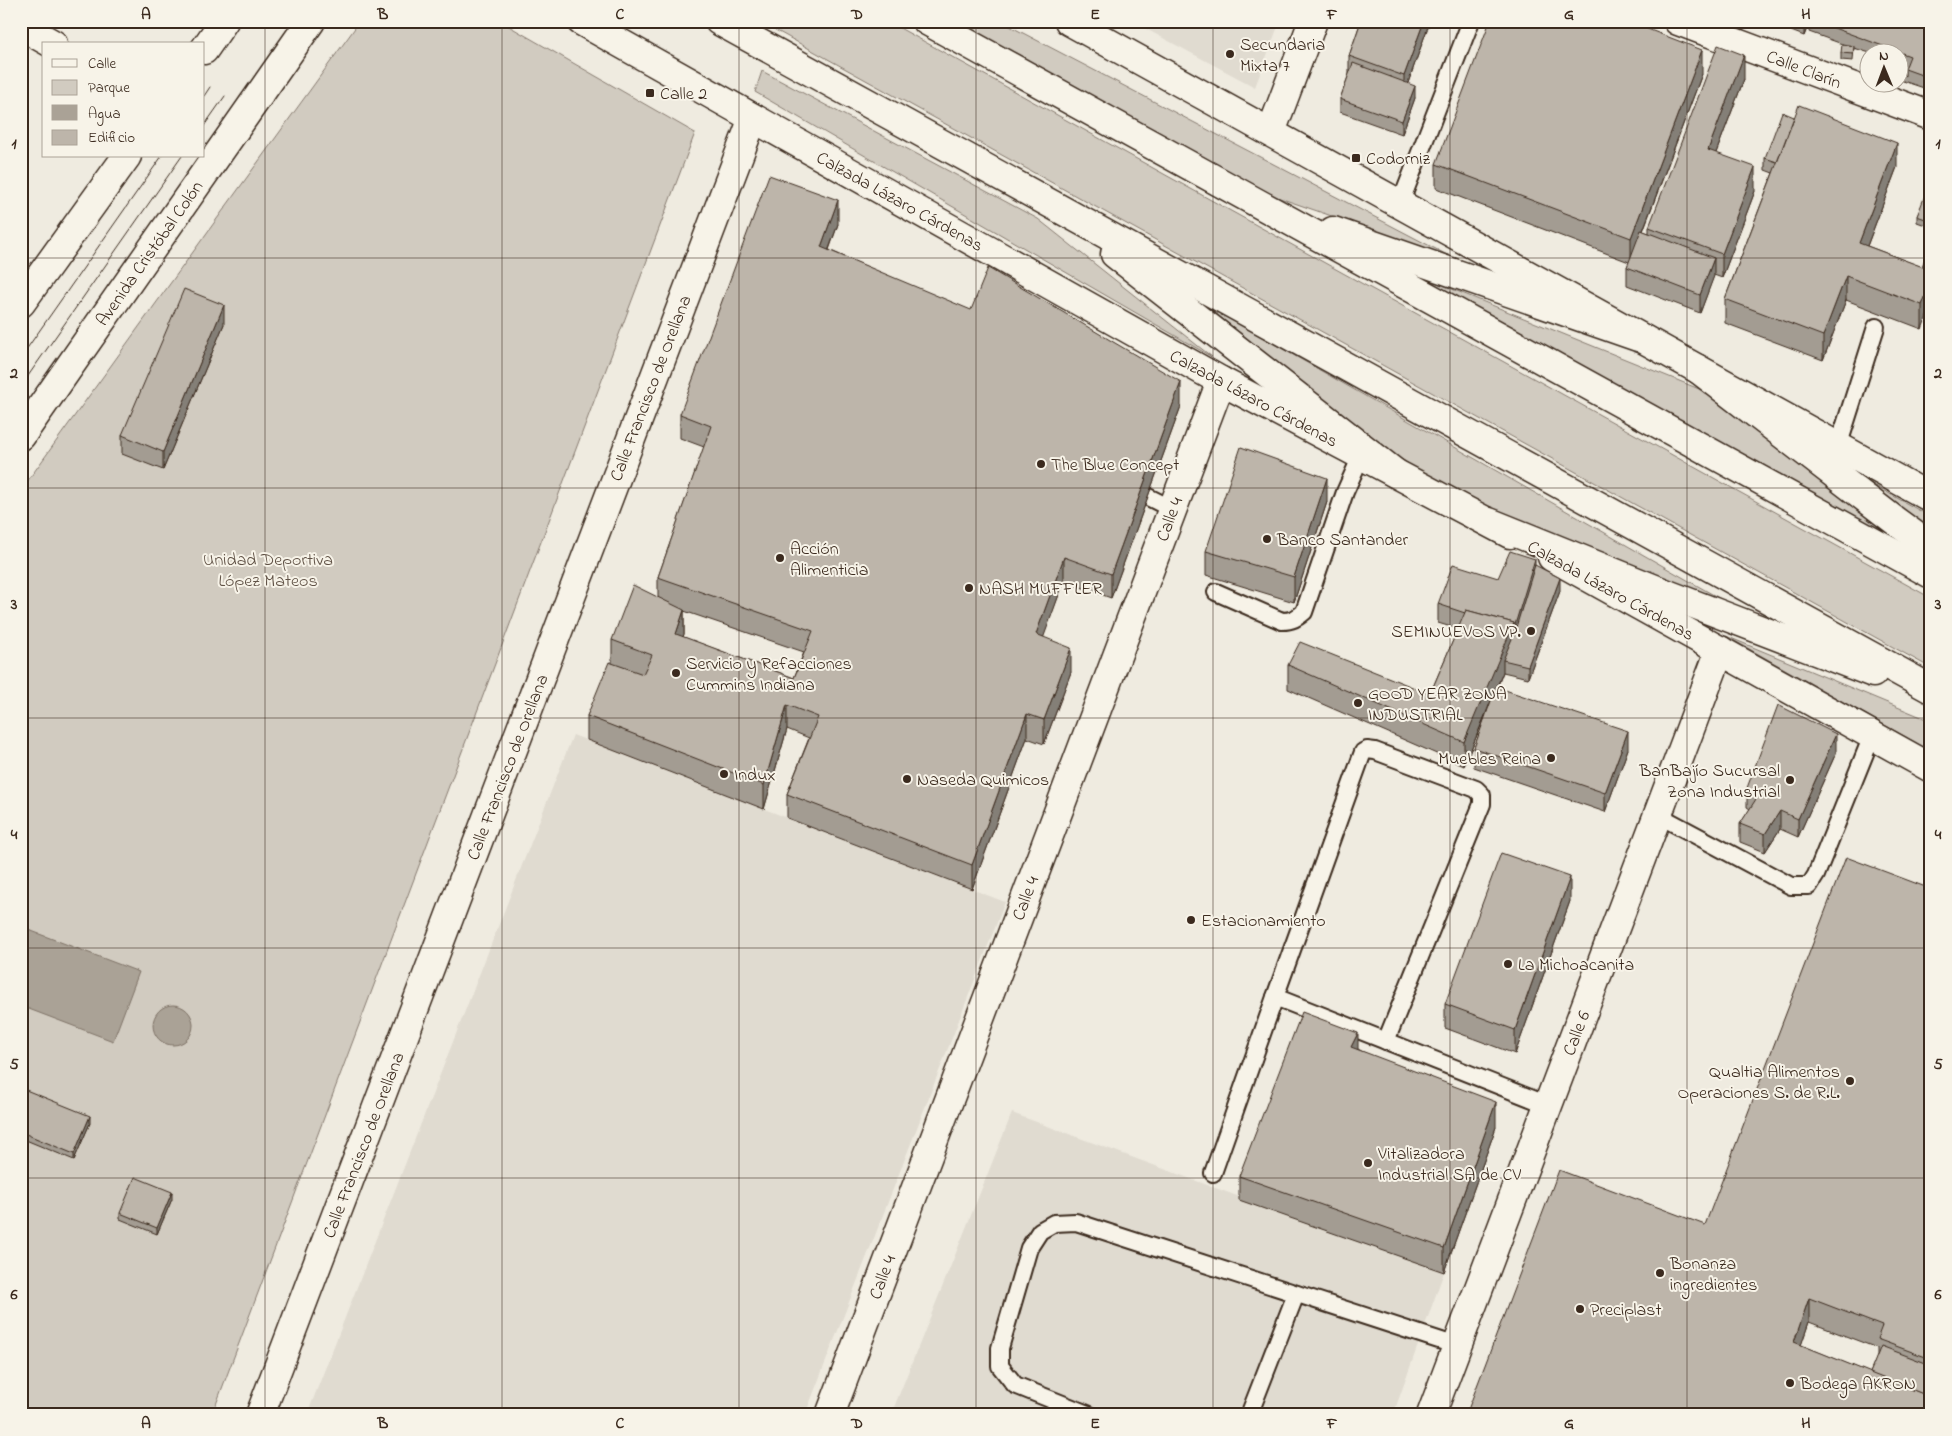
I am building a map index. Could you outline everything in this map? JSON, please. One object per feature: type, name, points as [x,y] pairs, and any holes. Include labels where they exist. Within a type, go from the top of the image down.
[{"type":"main road","points":[[205,49],[224,21]]},
{"type":"main road","name":"Calzada Lázaro Cárdenas","points":[[582,21],[1221,381],[1488,522],[1931,768]]},
{"type":"main road","points":[[719,21],[1931,689]]},
{"type":"main road","points":[[927,21],[1259,206],[1931,574]]},
{"type":"main road","points":[[1069,21],[1931,498]]},
{"type":"main road","points":[[1271,132],[1313,21]]},
{"type":"main road","name":"Calle Clarín","points":[[1678,21],[1931,116]]},
{"type":"main road","points":[[21,26],[49,42]]},
{"type":"main road","name":"Avenida Cristóbal Colón","points":[[21,436],[303,26]]},
{"type":"main road","name":"Calle Francisco de Orellana","points":[[260,1415],[753,118]]},
{"type":"main road","points":[[21,303],[126,158]]},
{"type":"main road","points":[[1049,202],[1395,473]]},
{"type":"main road","points":[[1259,206],[1638,337]]},
{"type":"main road","points":[[1698,369],[1931,547]]},
{"type":"main road","name":"Calle 4","points":[[830,1415],[1221,381]]},
{"type":"main road","points":[[1488,522],[1670,595],[1931,695]]},
{"type":"main road","name":"Calle 6","points":[[1431,1415],[1720,650]]},
{"type":"lane","points":[[1400,204],[1471,21]]},
{"type":"lane","points":[[1838,447],[1876,327]]},
{"type":"lane","points":[[1216,592],[1282,621],[1292,621],[1304,612],[1345,492],[1362,456]]},
{"type":"lane","points":[[1114,480],[1172,509]]},
{"type":"lane","points":[[1658,815],[1791,886],[1809,886],[1816,875],[1872,736]]},
{"type":"lane","points":[[1213,1173],[1363,752],[1367,750],[1375,751],[1476,789],[1482,795],[1482,804],[1386,1042]]},
{"type":"lane","points":[[1275,997],[1548,1105]]},
{"type":"lane","points":[[1090,1415],[1015,1385],[1000,1366],[1000,1348],[1029,1248],[1040,1231],[1054,1223],[1076,1222],[1457,1346]]},
{"type":"lane","points":[[1249,1415],[1296,1294]]},
{"type":"shaded area","name":"Secundaria Mixta 7","points":[[1131,21],[1280,21],[1255,87]]},
{"type":"shaded area","points":[[573,735],[1005,902],[805,1415],[307,1415]]},
{"type":"shaded area","points":[[1012,1113],[1444,1272],[1393,1415],[891,1415]]},
{"type":"green space","name":"Unidad Deportiva López Mateos","points":[[360,21],[500,21],[695,133],[212,1415],[21,1415],[21,490]]},
{"type":"green space","points":[[759,21],[887,21],[1931,598],[1931,668]]},
{"type":"green space","points":[[954,21],[1000,21],[1453,258],[1271,195]]},
{"type":"green space","points":[[762,71],[1038,219],[1212,357],[755,92]]},
{"type":"green space","points":[[1405,270],[1709,393],[1931,563]]},
{"type":"green space","points":[[1204,304],[1768,626],[1487,508],[1411,469]]},
{"type":"green space","points":[[1856,475],[1931,517],[1931,531]]},
{"type":"green space","points":[[1726,636],[1931,721],[1931,751]]},
{"type":"water","points":[[21,927],[139,972],[113,1041],[21,1006]]},
{"type":"water","points":[[173,1005],[187,1011],[193,1025],[187,1039],[173,1045],[159,1039],[153,1025],[159,1011]]},
{"type":"building","points":[[1361,21],[1424,21],[1404,76],[1349,56]]},
{"type":"building","points":[[1490,21],[1627,21],[1702,50],[1631,238],[1436,164]]},
{"type":"building","points":[[1815,21],[1931,21],[1930,78],[1910,71],[1910,42],[1872,42]]},
{"type":"building","points":[[1842,44],[1854,46],[1853,54],[1841,53]]},
{"type":"building","points":[[1718,45],[1744,55],[1708,150],[1755,167],[1722,254],[1649,227]]},
{"type":"building","points":[[1353,63],[1415,86],[1402,121],[1340,99]]},
{"type":"building","points":[[1799,105],[1897,143],[1859,243],[1931,270],[1931,282],[1922,305],[1846,276],[1823,336],[1725,299]]},
{"type":"building","points":[[1782,112],[1794,117],[1777,162],[1765,158]]},
{"type":"building","points":[[769,175],[838,200],[821,247],[971,310],[988,268],[1181,382],[1111,574],[1064,557],[1036,634],[1071,648],[1044,720],[1027,714],[972,865],[787,794],[818,717],[787,705],[764,785],[587,716],[609,662],[643,674],[652,655],[612,640],[633,585],[684,610],[676,634],[794,678],[813,631],[658,577],[711,426],[680,414]]},
{"type":"building","points":[[1929,185],[1931,186],[1931,221],[1917,216]]},
{"type":"building","points":[[1641,230],[1714,258],[1700,295],[1627,267]]},
{"type":"building","points":[[1931,243],[1931,270],[1922,267]]},
{"type":"building","points":[[184,289],[224,305],[163,452],[122,435]]},
{"type":"building","points":[[1929,380],[1931,381],[1931,403],[1925,402]]},
{"type":"building","name":"Banco Santander","points":[[1241,447],[1327,478],[1294,577],[1206,551]]},
{"type":"building","points":[[1510,551],[1535,559],[1514,628],[1514,623],[1466,610],[1465,613],[1438,604],[1453,564],[1498,578]]},
{"type":"building","name":"SEMINUEVOS VP.","points":[[1535,565],[1560,578],[1528,666],[1503,660],[1514,634]]},
{"type":"building","points":[[1466,610],[1514,623],[1464,742],[1288,665],[1300,642],[1430,694]]},
{"type":"building","name":"Muebles Reina","points":[[1496,687],[1628,731],[1605,793],[1474,748]]},
{"type":"building","name":"BanBajío Sucursal Zona Industrial","points":[[1778,705],[1836,734],[1798,819],[1780,811],[1765,834],[1740,824],[1758,796],[1747,788]]},
{"type":"building","name":"La Michoacanita","points":[[1501,853],[1570,877],[1515,1030],[1445,1004]]},
{"type":"building","points":[[1846,857],[1931,889],[1931,1359],[1877,1339],[1882,1326],[1809,1298],[1794,1342],[1931,1397],[1931,1415],[1466,1415],[1559,1170],[1705,1225]]},
{"type":"building","name":"Vitalizadora Industrial SA de CV","points":[[1302,1012],[1358,1033],[1351,1047],[1496,1102],[1444,1248],[1239,1176]]},
{"type":"building","points":[[21,1088],[90,1116],[74,1154],[21,1132]]},
{"type":"building","points":[[135,1177],[172,1192],[157,1228],[120,1213]]},
{"type":"building","points":[[1881,1346],[1931,1365],[1931,1397],[1870,1373]]},
{"type":"tram line","points":[[205,94],[210,87]]},
{"type":"tram line","points":[[205,125],[225,96]]},
{"type":"tram line","points":[[21,357],[161,158]]},
{"type":"tram line","points":[[21,386],[181,158]]},
{"type":"place","name":"Secundaria Mixta 7","points":[[1230,54]]},
{"type":"place","name":"Calle 2","points":[[650,93]]},
{"type":"place","name":"Codorniz","points":[[1356,158]]},
{"type":"place","name":"The Blue Concept","points":[[1041,464]]},
{"type":"place","name":"Banco Santander","points":[[1267,539]]},
{"type":"place","name":"Acción Alimenticia","points":[[780,558]]},
{"type":"place","name":"NASH MUFFLER","points":[[969,588]]},
{"type":"place","name":"SEMINUEVOS VP.","points":[[1531,631]]},
{"type":"place","name":"Servicio y Refacciones Cummins Indiana","points":[[676,673]]},
{"type":"place","name":"GOOD YEAR ZONA INDUSTRIAL","points":[[1358,703]]},
{"type":"place","name":"Muebles Reina","points":[[1551,758]]},
{"type":"place","name":"Indux","points":[[724,774]]},
{"type":"place","name":"Naseda Quimicos","points":[[907,779]]},
{"type":"place","name":"BanBajío Sucursal Zona Industrial","points":[[1790,780]]},
{"type":"place","name":"Estacionamiento","points":[[1191,920]]},
{"type":"place","name":"La Michoacanita","points":[[1508,964]]},
{"type":"place","name":"Qualtia Alimentos Operaciones S. de R.L.","points":[[1850,1081]]},
{"type":"place","name":"Vitalizadora Industrial SA de CV","points":[[1368,1163]]},
{"type":"place","name":"Bonanza ingredientes","points":[[1660,1273]]},
{"type":"place","name":"Preciplast","points":[[1580,1309]]},
{"type":"place","name":"Bodega AKRON","points":[[1790,1383]]}]
